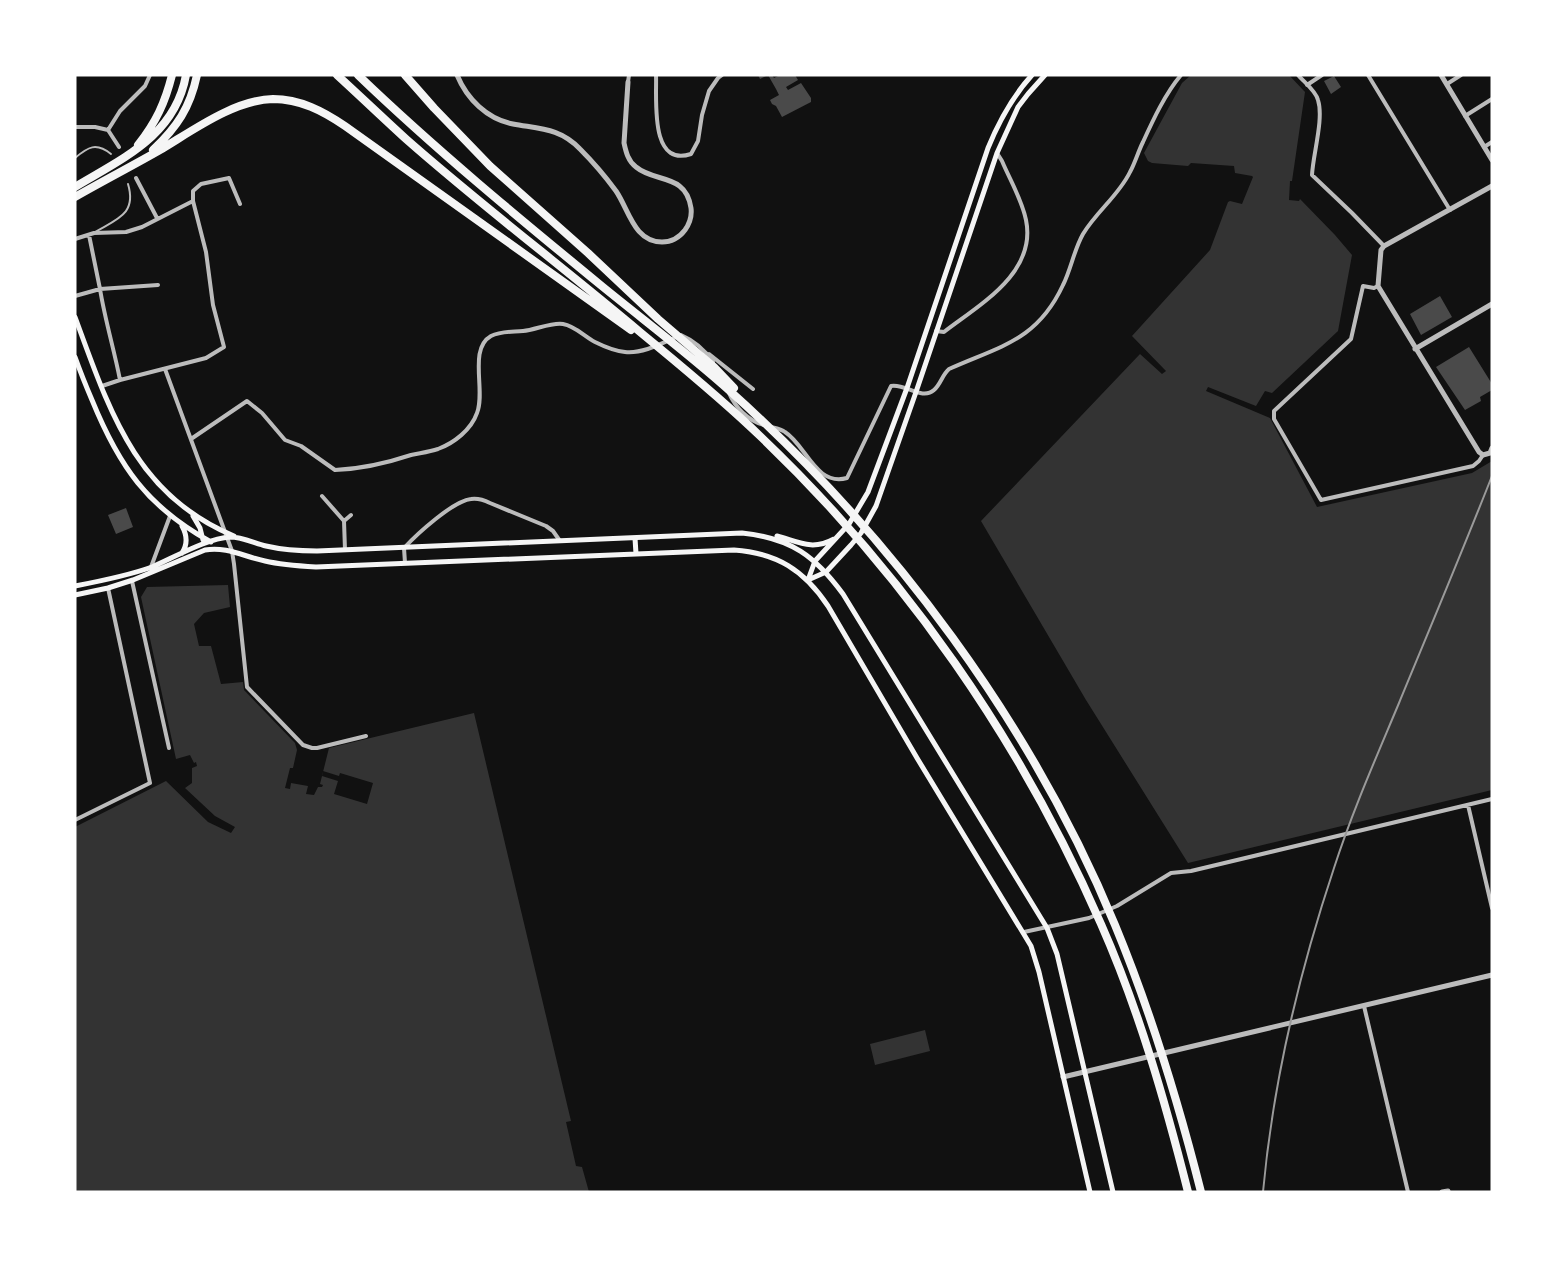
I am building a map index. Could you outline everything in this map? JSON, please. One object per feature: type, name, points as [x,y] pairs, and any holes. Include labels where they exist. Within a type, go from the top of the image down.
[{"type":"highway","points":[[75,187],[151,139],[168,120],[186,75]]},
{"type":"highway","points":[[146,158],[181,118],[197,75]]},
{"type":"highway","points":[[337,75],[408,140],[747,423],[805,480],[908,599],[953,659],[996,724],[1037,792],[1070,858],[1102,926],[1129,996],[1155,1072],[1188,1192]]},
{"type":"highway","points":[[358,75],[420,132],[595,280],[655,322]]},
{"type":"highway","points":[[405,75],[490,166],[588,253],[655,322],[776,433],[821,479],[869,533],[964,653],[1047,785],[1114,922],[1141,990],[1170,1081],[1201,1192]]},
{"type":"highway","points":[[132,153],[157,119],[172,76]]},
{"type":"highway","points":[[75,197],[223,114],[248,104],[273,99],[286,100],[310,106],[332,117],[639,334]]},
{"type":"main road","points":[[808,580],[815,561],[841,534],[868,492],[907,388],[988,148],[1010,102],[1032,75]]},
{"type":"main road","points":[[808,580],[826,572],[851,545],[869,520],[882,491],[996,153],[1018,107],[1040,80],[1047,75]]},
{"type":"main road","points":[[988,148],[996,153]]},
{"type":"main road","points":[[75,317],[118,425],[134,454],[154,480],[171,496],[226,535],[262,545],[317,551],[742,533],[774,536],[800,544],[815,545],[828,542],[841,534]]},
{"type":"main road","points":[[75,359],[103,427],[121,461],[138,485],[170,516],[203,541],[264,561],[299,566],[724,550],[756,553],[789,566],[808,580],[828,606],[917,758],[1024,932],[1035,959],[1090,1192]]},
{"type":"main road","points":[[191,512],[200,528],[203,541],[196,554]]},
{"type":"main road","points":[[180,523],[187,540],[181,555]]},
{"type":"main road","points":[[742,533],[775,539],[798,549],[815,561],[843,594],[1047,928],[1057,954],[1113,1192]]},
{"type":"main road","points":[[211,542],[226,535]]},
{"type":"main road","points":[[635,538],[636,554]]},
{"type":"main road","points":[[77,594],[132,581],[203,541]]},
{"type":"main road","points":[[75,585],[151,570],[212,549],[231,551]]},
{"type":"street","points":[[108,130],[120,111],[145,86],[150,75]]},
{"type":"street","points":[[457,75],[472,100],[492,116],[512,124],[550,130],[569,139],[611,183],[638,233],[652,241],[667,242],[680,236],[690,223],[689,199],[678,185],[642,172],[630,161],[624,143],[628,78]]},
{"type":"street","points":[[656,75],[658,134],[662,143],[672,154],[684,156],[691,154],[698,141],[709,91],[722,75]]},
{"type":"street","points":[[706,352],[731,399],[741,411],[760,425],[785,432],[820,471],[831,479],[839,481],[848,478],[891,386],[896,385],[916,392],[932,392],[949,369],[1011,344],[1041,320],[1064,285],[1081,238],[1092,219],[1124,183],[1132,170],[1159,110],[1181,75]]},
{"type":"street","points":[[1298,75],[1318,99],[1320,112],[1312,176],[1384,246]]},
{"type":"street","points":[[1307,84],[1322,75]]},
{"type":"street","points":[[1368,75],[1450,210]]},
{"type":"street","points":[[1441,75],[1492,160]]},
{"type":"street","points":[[1447,84],[1461,75]]},
{"type":"street","points":[[1465,116],[1492,99]]},
{"type":"street","points":[[75,127],[95,127],[108,130],[119,147]]},
{"type":"street","points":[[1484,147],[1492,142]]},
{"type":"street","points":[[936,332],[944,332],[1004,285],[1021,261],[1026,246],[1027,222],[1002,160],[996,153]]},
{"type":"street","points":[[136,178],[157,218]]},
{"type":"street","points":[[102,386],[206,358],[224,347],[213,305],[206,252],[193,201],[193,191],[201,184],[229,178],[240,204]]},
{"type":"street","points":[[1483,455],[1479,452],[1378,286],[1381,250],[1384,246],[1492,186]]},
{"type":"street","points":[[75,239],[91,234],[126,232],[142,227],[193,201]]},
{"type":"street","points":[[91,234],[104,311],[120,380]]},
{"type":"street","points":[[957,240],[966,243]]},
{"type":"street","points":[[75,296],[100,289],[158,285]]},
{"type":"street","points":[[1378,286],[1374,288],[1363,286],[1351,339],[1275,411],[1274,419],[1321,500],[1473,466],[1483,455],[1491,451]]},
{"type":"street","points":[[1416,349],[1492,304]]},
{"type":"street","points":[[191,439],[247,401],[262,413],[285,440],[301,446],[335,470],[396,461],[414,454],[436,450],[465,432],[477,416],[480,405],[478,360],[480,349],[485,341],[503,332],[525,331],[562,324],[573,327],[594,342],[627,352],[647,349],[681,335],[690,339],[753,389]]},
{"type":"street","points":[[165,369],[231,551],[247,687],[307,747],[317,748],[366,736]]},
{"type":"street","points":[[322,496],[344,521],[345,550]]},
{"type":"street","points":[[405,563],[404,548],[458,504],[472,499],[490,502],[546,526],[561,541]]},
{"type":"street","points":[[344,521],[351,515]]},
{"type":"street","points":[[151,570],[170,516]]},
{"type":"street","points":[[132,581],[169,748]]},
{"type":"street","points":[[75,585],[77,594]]},
{"type":"street","points":[[75,820],[150,783],[108,588]]},
{"type":"street","points":[[1024,932],[1103,913],[1171,873],[1191,871],[1492,799]]},
{"type":"street","points":[[1468,805],[1492,908]]},
{"type":"street","points":[[1063,1077],[1492,975]]},
{"type":"street","points":[[1364,1005],[1408,1192]]},
{"type":"lane","points":[[75,158],[90,147],[96,146],[111,154]]},
{"type":"lane","points":[[91,234],[128,210],[131,194],[128,184]]},
{"type":"shaded area","points":[[1191,75],[1289,75],[1305,92],[1289,200],[1299,201],[1300,199],[1352,255],[1338,331],[1272,393],[1265,391],[1256,406],[1208,387],[1206,391],[1270,418],[1317,507],[1472,473],[1492,461],[1492,790],[1188,863],[1086,700],[981,521],[1140,354],[1162,374],[1166,371],[1132,336],[1210,250],[1228,202],[1242,204],[1253,177],[1235,173],[1234,166],[1191,163],[1188,166],[1148,161],[1144,153],[1182,83]]},
{"type":"shaded area","points":[[228,585],[230,607],[204,613],[194,624],[199,646],[211,646],[221,684],[243,682],[244,690],[295,743],[297,750],[293,768],[290,768],[285,788],[290,789],[291,783],[308,786],[306,794],[314,795],[318,787],[323,785],[320,784],[329,748],[474,713],[571,1121],[566,1122],[576,1166],[582,1167],[589,1192],[75,1192],[75,827],[166,781],[208,822],[231,833],[235,827],[215,816],[185,788],[192,783],[192,768],[197,766],[190,755],[176,759],[141,597],[147,587]]},
{"type":"shaded area","points":[[925,1030],[930,1051],[875,1065],[870,1044]]},
{"type":"pier","points":[[323,771],[339,776],[340,773],[373,783],[367,804],[334,794],[338,781],[322,776]]},
{"type":"building","points":[[768,75],[774,78],[780,75],[795,75],[798,80],[786,87],[788,90],[801,83],[811,98],[811,102],[782,117],[770,100],[779,95]]},
{"type":"building","points":[[1334,76],[1341,87],[1331,94],[1324,81]]},
{"type":"building","points":[[1440,296],[1452,317],[1421,335],[1410,314]]},
{"type":"building","points":[[1469,347],[1492,384],[1492,390],[1480,397],[1481,401],[1465,410],[1436,367]]},
{"type":"building","points":[[126,508],[133,527],[116,534],[108,515]]},
{"type":"railway","points":[[1263,1192],[1273,1110],[1289,1028],[1321,908],[1356,806],[1492,476]]}]
